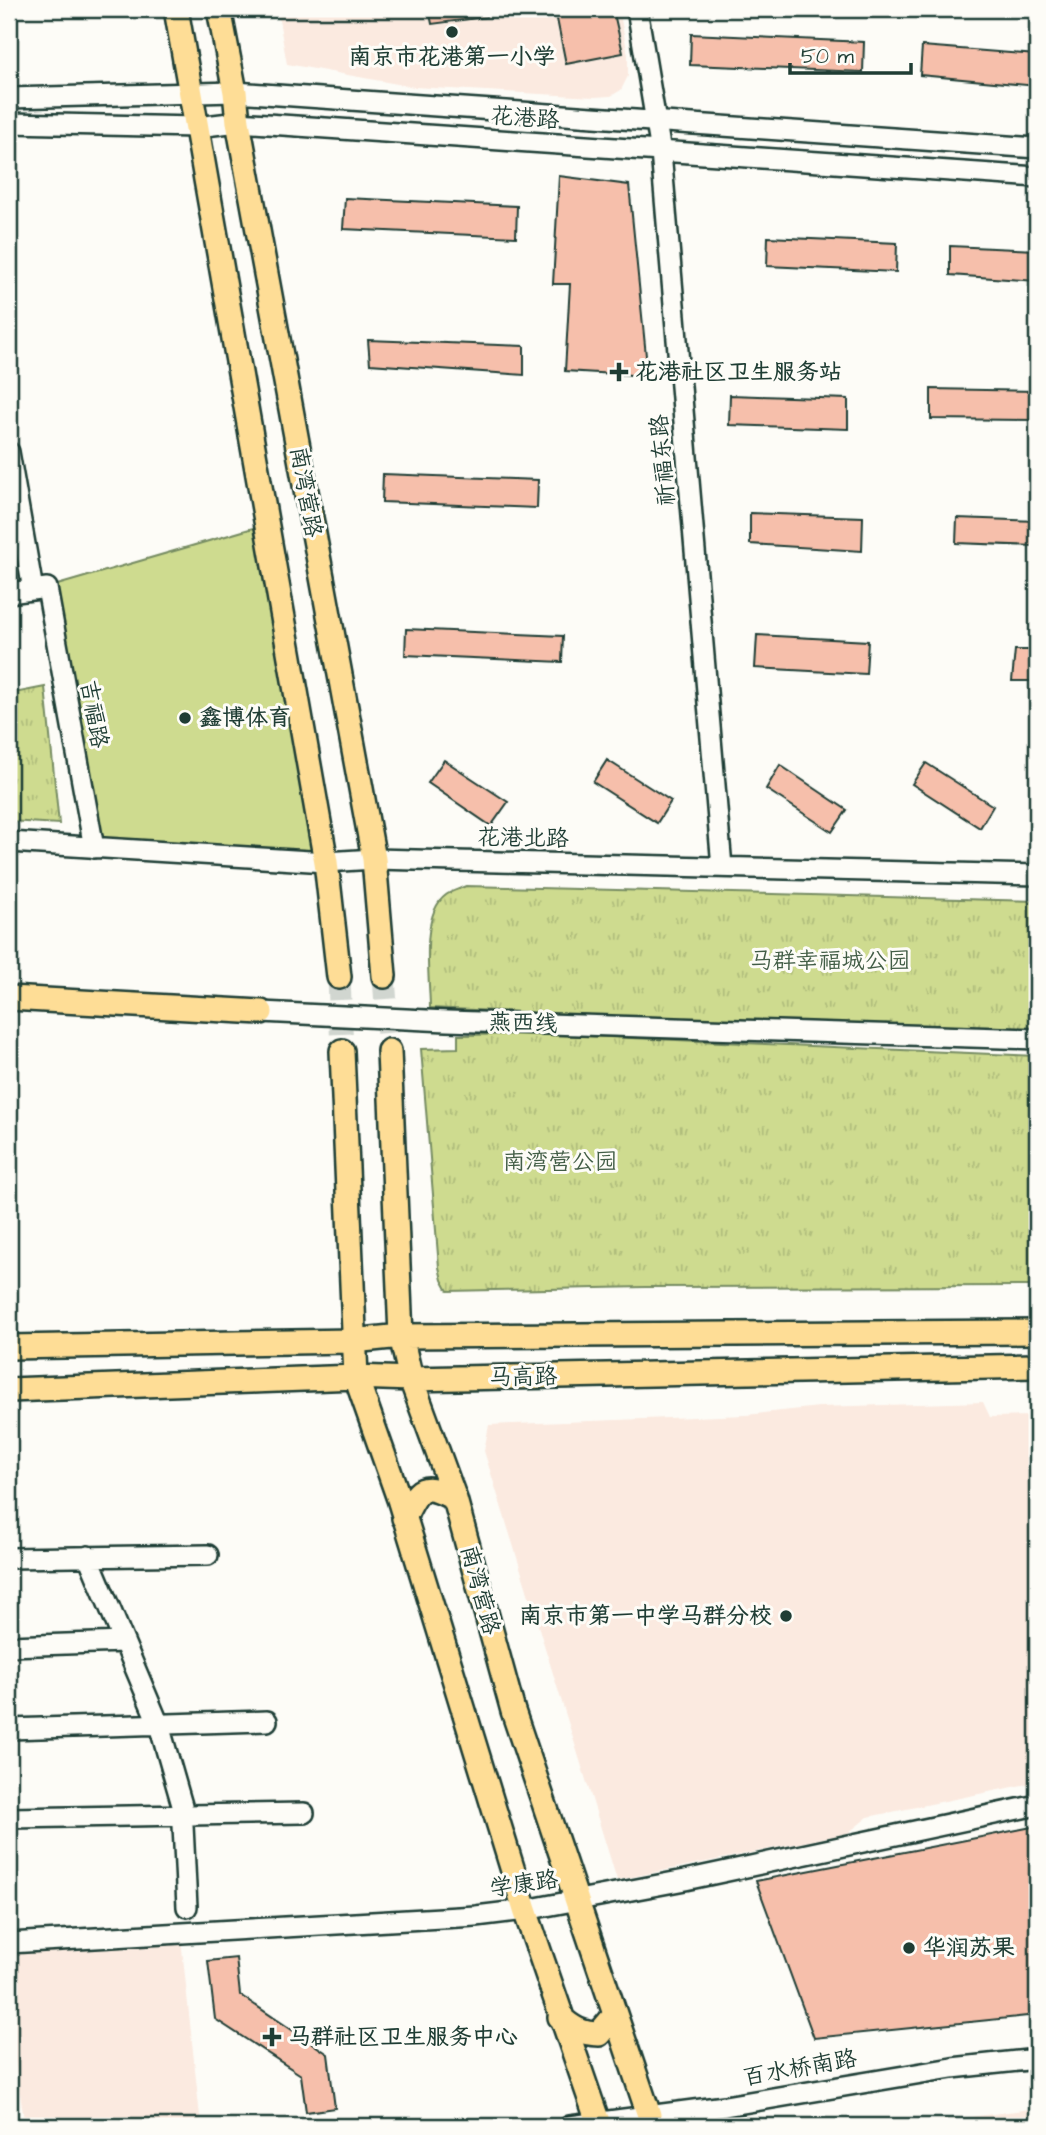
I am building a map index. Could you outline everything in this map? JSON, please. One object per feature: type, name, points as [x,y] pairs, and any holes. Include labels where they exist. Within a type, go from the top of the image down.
[{"type":"main road","points":[[176,9],[326,862],[339,977]]},
{"type":"main road","name":"南湾营路","points":[[219,9],[374,859],[384,976]]},
{"type":"main road","name":"燕西线","points":[[9,998],[261,1012]]},
{"type":"main road","points":[[342,1051],[356,1377],[404,1518],[525,1910],[598,2122]]},
{"type":"main road","name":"南湾营路","points":[[388,1051],[401,1336],[411,1379],[455,1499],[513,1711],[649,2115]]},
{"type":"main road","name":"马高路","points":[[9,1348],[353,1341],[401,1336],[1037,1332]]},
{"type":"main road","name":"马高路","points":[[9,1390],[356,1377],[411,1379],[1037,1366]]},
{"type":"main road","points":[[404,1518],[414,1496],[421,1489],[439,1490],[455,1499]]},
{"type":"main road","points":[[560,2017],[573,2028],[588,2034],[599,2034],[615,2015]]},
{"type":"street","name":"祈福东路","points":[[637,9],[661,152],[722,867]]},
{"type":"street","name":"花港路","points":[[9,98],[235,92],[1037,148]]},
{"type":"street","name":"花港路","points":[[9,123],[197,127],[238,122],[1037,177]]},
{"type":"street","name":"吉福路","points":[[9,452],[94,848]]},
{"type":"street","points":[[9,593],[40,589]]},
{"type":"street","name":"花港北路","points":[[9,842],[326,862],[374,859],[1037,875]]},
{"type":"street","name":"燕西线","points":[[261,1012],[1037,1039]]},
{"type":"street","points":[[9,1558],[208,1555]]},
{"type":"street","points":[[88,1556],[159,1725],[182,1805],[187,1907]]},
{"type":"street","points":[[9,1646],[124,1642]]},
{"type":"street","points":[[9,1729],[267,1721]]},
{"type":"street","name":"学康路","points":[[9,1943],[476,1916],[525,1910],[1037,1805]]},
{"type":"street","points":[[9,1818],[304,1813]]},
{"type":"street","name":"百水桥南路","points":[[570,2126],[725,2106],[952,2068],[1037,2059]]},
{"type":"shaded area","name":"南京市花港第一小学","points":[[277,9],[619,9],[628,55],[628,76],[621,90],[611,96],[594,97],[414,87],[287,64]]},
{"type":"shaded area","name":"南京市第一中学马群分校","points":[[983,1402],[990,1417],[1037,1416],[1037,1782],[868,1817],[848,1833],[617,1880],[484,1451],[489,1425],[746,1415],[819,1407]]},
{"type":"shaded area","points":[[181,1939],[201,2126],[25,2126],[9,2023],[9,1969],[19,1948]]},
{"type":"shaded area","points":[[1037,2108],[1037,2126],[904,2126]]},
{"type":"green space","name":"鑫博体育","points":[[267,524],[326,862],[94,848],[47,588]]},
{"type":"green space","points":[[45,687],[59,824],[9,821],[9,694]]},
{"type":"green space","name":"马群幸福城公园","points":[[466,886],[1037,901],[1037,1031],[812,1025],[430,1008],[428,948],[432,917],[446,895]]},
{"type":"green space","name":"南湾营公园","points":[[542,1034],[1037,1056],[1037,1286],[645,1287],[448,1291],[439,1267],[421,1049],[458,1048],[458,1035]]},
{"type":"building","points":[[429,9],[485,9],[486,17],[432,24]]},
{"type":"building","points":[[555,9],[613,9],[623,53],[566,64]]},
{"type":"building","points":[[691,34],[864,42],[863,72],[690,65]]},
{"type":"building","points":[[922,46],[1037,55],[1037,86],[920,75]]},
{"type":"building","points":[[559,176],[629,185],[648,376],[565,371],[570,284],[553,284]]},
{"type":"building","points":[[345,198],[517,206],[516,237],[343,229]]},
{"type":"building","points":[[768,237],[897,243],[896,272],[767,266]]},
{"type":"building","points":[[950,246],[1037,250],[1037,281],[950,275]]},
{"type":"building","points":[[368,340],[524,346],[524,375],[370,364]]},
{"type":"building","points":[[931,389],[1037,391],[1037,420],[931,419]]},
{"type":"building","points":[[730,395],[848,399],[848,429],[729,425]]},
{"type":"building","points":[[383,474],[538,480],[537,508],[382,502]]},
{"type":"building","points":[[750,513],[863,517],[862,551],[750,544]]},
{"type":"building","points":[[957,518],[1037,521],[1036,546],[956,543]]},
{"type":"building","points":[[406,629],[563,636],[562,662],[405,655]]},
{"type":"building","points":[[757,635],[868,641],[866,674],[755,668]]},
{"type":"building","points":[[1015,650],[1037,650],[1037,681],[1012,681]]},
{"type":"building","points":[[444,760],[508,802],[491,826],[428,783]]},
{"type":"building","points":[[607,760],[671,801],[657,823],[593,782]]},
{"type":"building","points":[[926,763],[993,806],[980,828],[912,784]]},
{"type":"building","points":[[780,765],[847,810],[832,832],[766,789]]},
{"type":"building","name":"华润苏果","points":[[1037,1826],[1037,2015],[814,2038],[756,1881]]},
{"type":"building","name":"马群社区卫生服务中心","points":[[236,1958],[240,1995],[328,2054],[335,2108],[306,2112],[301,2075],[215,2019],[208,1961]]},
{"type":"tunnel","points":[[384,976],[389,1051]]},
{"type":"tunnel","points":[[339,977],[342,1051]]},
{"type":"place","name":"南京市花港第一小学","points":[[452,32]]},
{"type":"place","name":"花港社区卫生服务站","points":[[619,372]]},
{"type":"place","name":"鑫博体育","points":[[185,718]]},
{"type":"place","name":"南京市第一中学马群分校","points":[[786,1616]]},
{"type":"place","name":"华润苏果","points":[[909,1948]]},
{"type":"place","name":"马群社区卫生服务中心","points":[[272,2037]]}]
